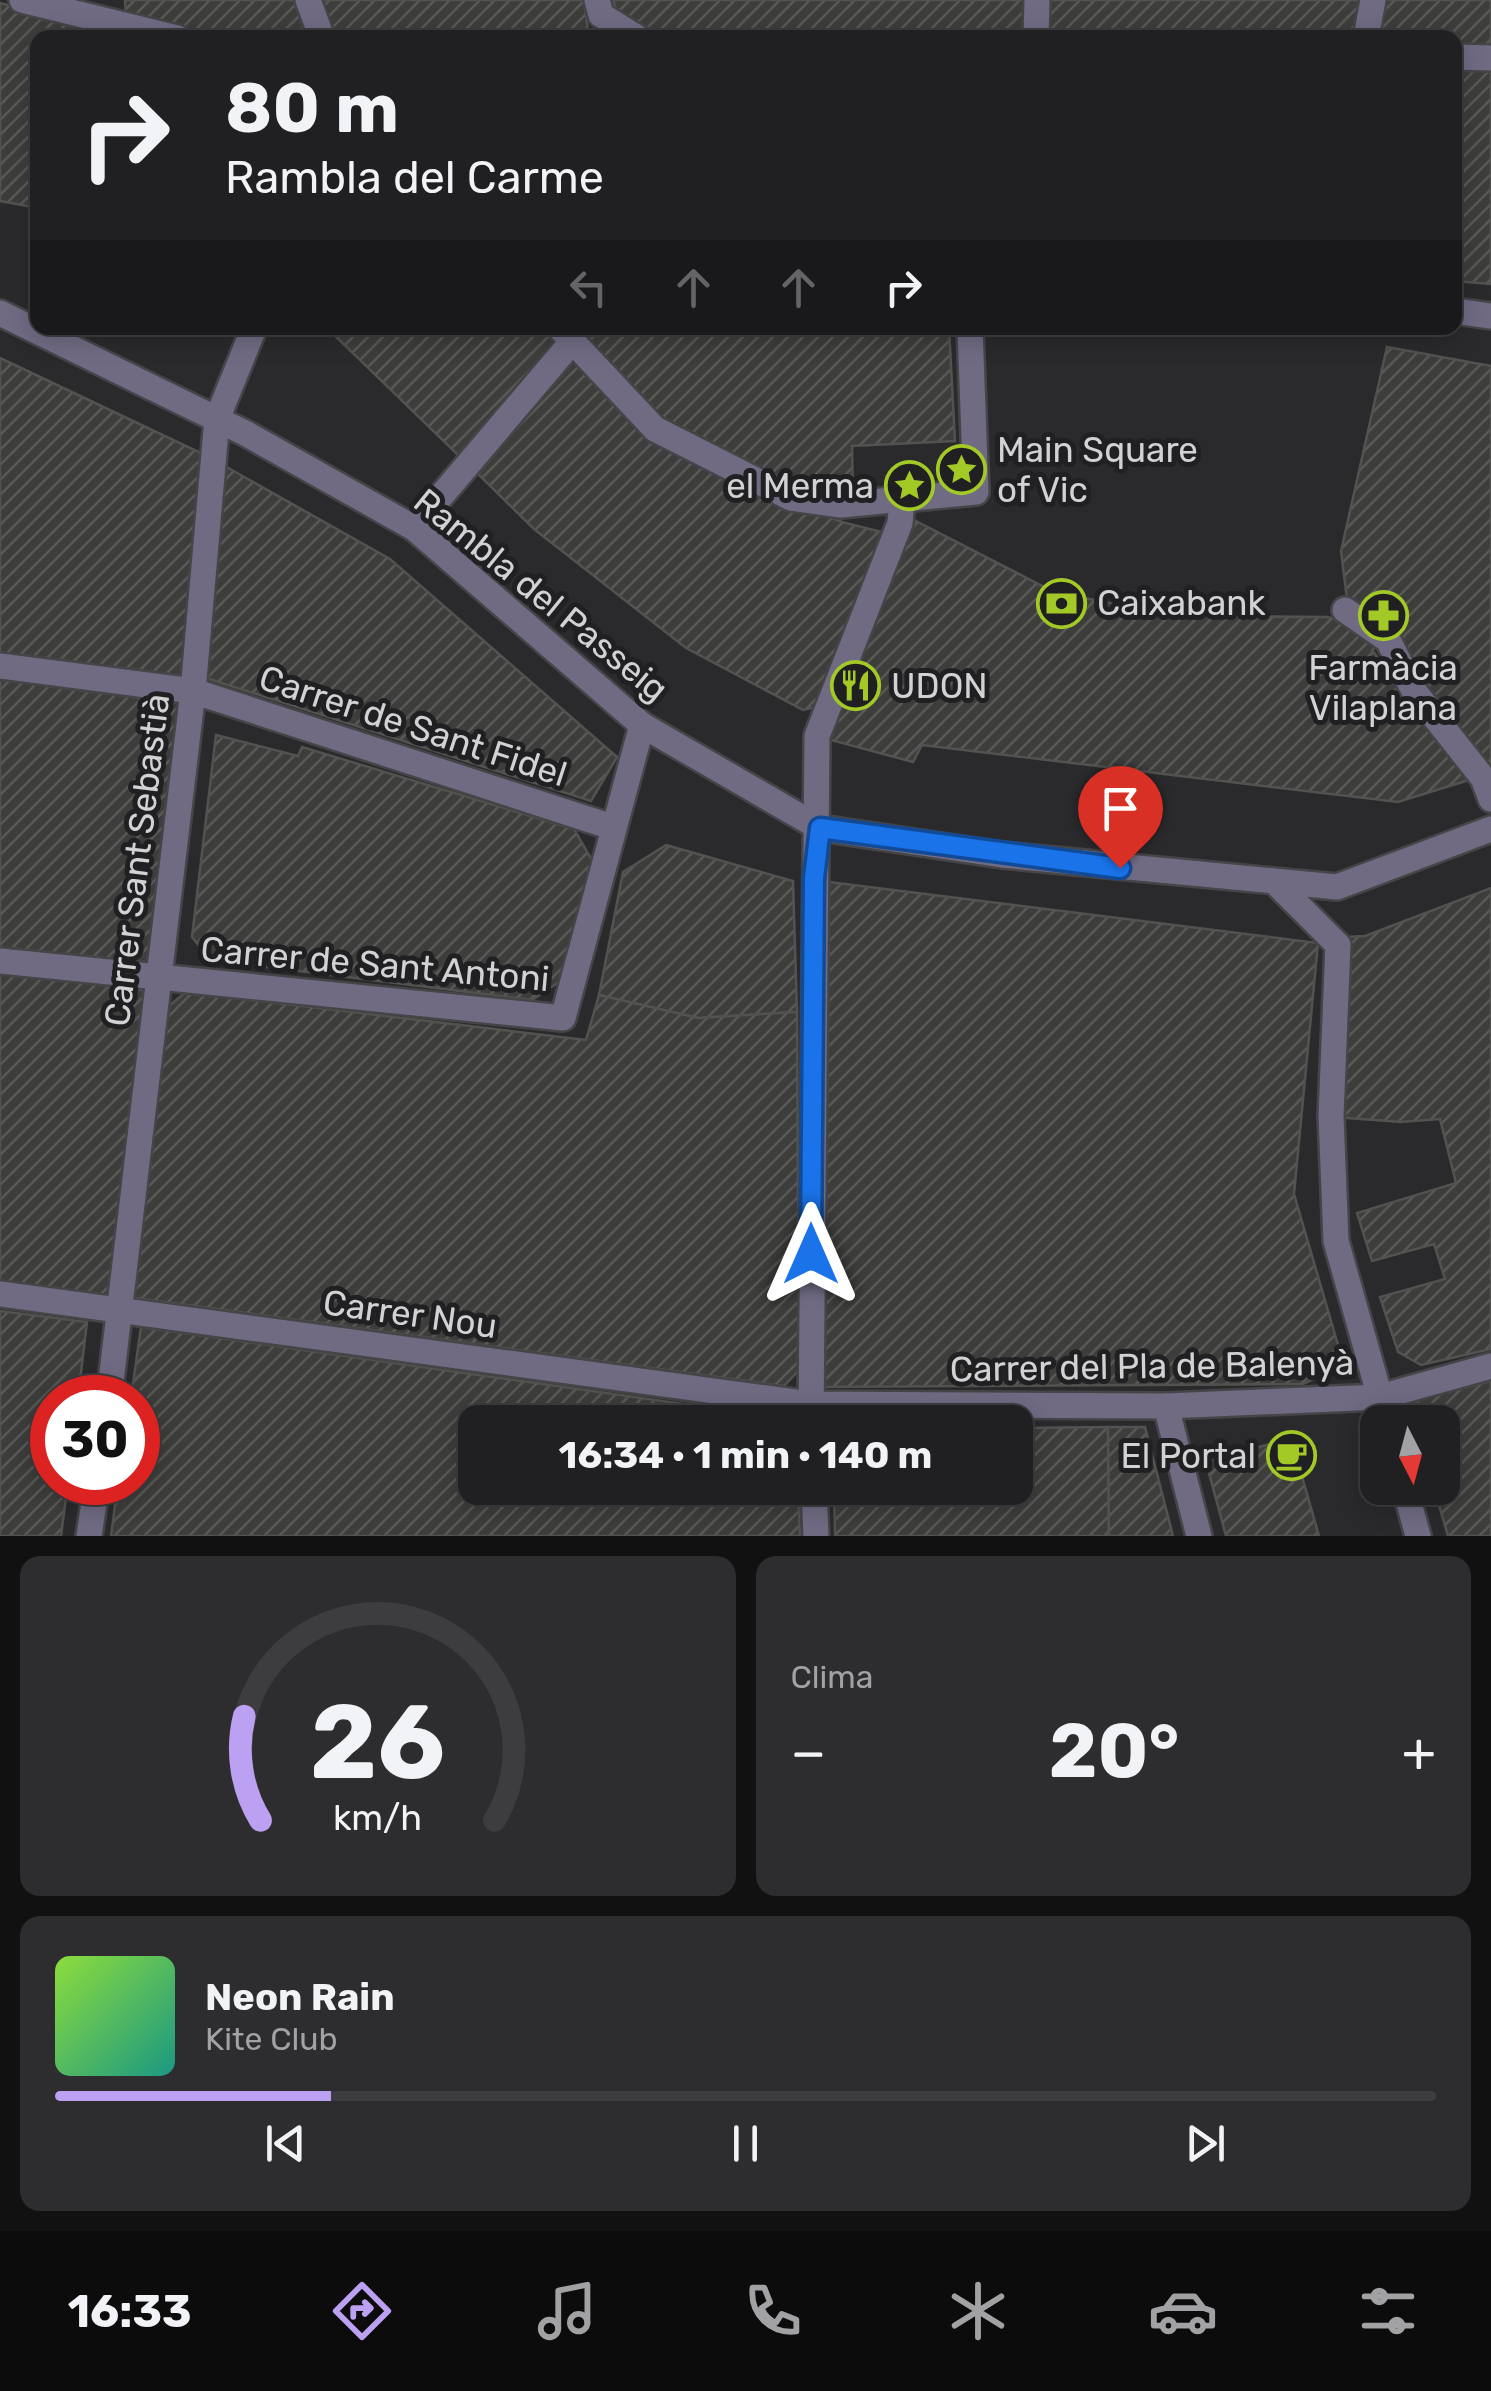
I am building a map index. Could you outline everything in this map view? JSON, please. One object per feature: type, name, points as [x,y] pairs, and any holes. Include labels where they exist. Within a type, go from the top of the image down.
[{"type":"street","points":[[22,0],[144,30]]},
{"type":"street","points":[[308,0],[319,30]]},
{"type":"street","points":[[597,0],[601,15],[618,30]]},
{"type":"street","points":[[1036,30],[1037,0]]},
{"type":"street","points":[[1367,30],[1373,0]]},
{"type":"street","points":[[1462,58],[1491,58]]},
{"type":"street","points":[[1462,312],[1491,316]]},
{"type":"street","name":"Rambla del Passeig","points":[[0,313],[30,328]]},
{"type":"street","name":"Rambla del Passeig","points":[[45,335],[216,419],[414,528],[642,724],[820,828]]},
{"type":"street","name":"Carrer Sant Sebastià","points":[[112,1375],[193,691],[216,419],[251,335]]},
{"type":"street","points":[[414,528],[566,335],[655,429],[791,498],[841,506],[976,492],[970,335]]},
{"type":"street","points":[[810,1405],[814,878],[820,828],[821,719],[911,499]]},
{"type":"street","points":[[1345,610],[1388,640],[1414,691],[1483,778],[1491,799]]},
{"type":"street","name":"Carrer de Sant Fidel","points":[[0,666],[193,691],[612,827]]},
{"type":"street","name":"Carrer de Sant Antoni","points":[[0,961],[563,1018],[642,724]]},
{"type":"street","points":[[820,828],[1002,855],[1277,884],[1337,886],[1491,829]]},
{"type":"street","points":[[1277,884],[1338,945],[1331,1116],[1336,1241],[1382,1405]]},
{"type":"street","name":"Carrer Nou","points":[[0,1294],[756,1405]]},
{"type":"street","name":"Carrer del Pla de Balenyà","points":[[1033,1409],[1380,1397],[1491,1366]]},
{"type":"street","points":[[1166,1406],[1199,1536]]},
{"type":"street","points":[[89,1536],[94,1505]]},
{"type":"street","points":[[815,1505],[816,1536]]},
{"type":"street","points":[[1410,1505],[1418,1536]]},
{"type":"building","points":[[125,0],[296,0],[309,30],[182,30],[126,16]]},
{"type":"building","points":[[315,0],[584,0],[588,30],[326,30]]},
{"type":"building","points":[[613,0],[1026,0],[1027,30],[647,30],[617,12]]},
{"type":"building","points":[[1044,0],[1363,0],[1359,30],[1044,30]]},
{"type":"building","points":[[1383,0],[1491,0],[1491,49],[1462,47],[1462,30],[1378,30]]},
{"type":"building","points":[[0,3],[109,30],[30,30],[30,207],[0,201]]},
{"type":"building","points":[[1462,63],[1491,65],[1491,284],[1462,282]]},
{"type":"building","points":[[334,335],[555,335],[560,343],[460,457]]},
{"type":"building","points":[[582,335],[949,335],[955,441],[852,446],[853,496],[800,493],[659,421]]},
{"type":"building","points":[[1387,347],[1491,366],[1491,774],[1415,681],[1398,628],[1384,627],[1377,605],[1348,607],[1341,551]]},
{"type":"building","points":[[573,354],[751,484],[842,522],[890,534],[816,707],[803,710],[686,648],[534,529],[478,474],[496,453],[487,446]]},
{"type":"building","points":[[0,358],[203,454],[185,679],[0,655]]},
{"type":"building","points":[[223,465],[390,559],[617,757],[591,801],[203,677]]},
{"type":"building","points":[[912,519],[1054,592],[1175,616],[1327,617],[1356,624],[1382,643],[1372,650],[1469,780],[1398,802],[922,745],[913,762],[827,739]]},
{"type":"building","points":[[0,675],[185,700],[151,970],[0,951]]},
{"type":"building","points":[[216,735],[298,756],[302,747],[574,829],[594,864],[559,982],[532,1000],[210,960],[192,937]]},
{"type":"building","points":[[666,845],[793,881],[797,1012],[698,1018],[599,995],[623,872]]},
{"type":"building","points":[[829,882],[1318,943],[1294,1194],[1338,1345],[1331,1371],[1303,1384],[819,1387]]},
{"type":"building","points":[[1491,888],[1491,1349],[1421,1365],[1398,1352],[1380,1297],[1445,1279],[1434,1244],[1372,1261],[1357,1213],[1456,1183],[1440,1119],[1401,1122],[1335,1117],[1347,937],[1365,936]]},
{"type":"building","points":[[0,971],[148,991],[109,1296],[0,1282]]},
{"type":"building","points":[[186,992],[586,1040],[599,995],[698,1018],[797,1012],[799,1370],[784,1386],[128,1297],[159,1014]]},
{"type":"building","points":[[0,1311],[87,1322],[81,1375],[30,1375],[30,1505],[65,1505],[61,1536],[0,1536]]},
{"type":"building","points":[[141,1327],[690,1405],[458,1405],[458,1505],[799,1505],[800,1536],[111,1536],[115,1505],[160,1505],[160,1375],[134,1375]]},
{"type":"building","points":[[1491,1381],[1491,1536],[1448,1536],[1439,1505],[1460,1505],[1460,1405],[1410,1405],[1409,1401]]},
{"type":"building","points":[[1108,1427],[1109,1536],[835,1536],[834,1505],[1033,1505],[1033,1428]]},
{"type":"building","points":[[1108,1427],[1145,1427],[1173,1536],[1109,1536]]},
{"type":"building","points":[[1291,1438],[1319,1536],[1226,1536],[1206,1462]]},
{"type":"place","name":"Main Square of Vic","points":[[962,470]]},
{"type":"place","name":"el Merma","points":[[909,486]]},
{"type":"place","name":"Caixabank","points":[[1062,603]]},
{"type":"place","name":"Farmàcia Vilaplana","points":[[1383,616]]},
{"type":"place","name":"UDON","points":[[856,686]]},
{"type":"place","name":"El Portal","points":[[1291,1456]]},
{"type":"route","points":[[811,1254],[814,878],[820,828],[1120,868]]}]
